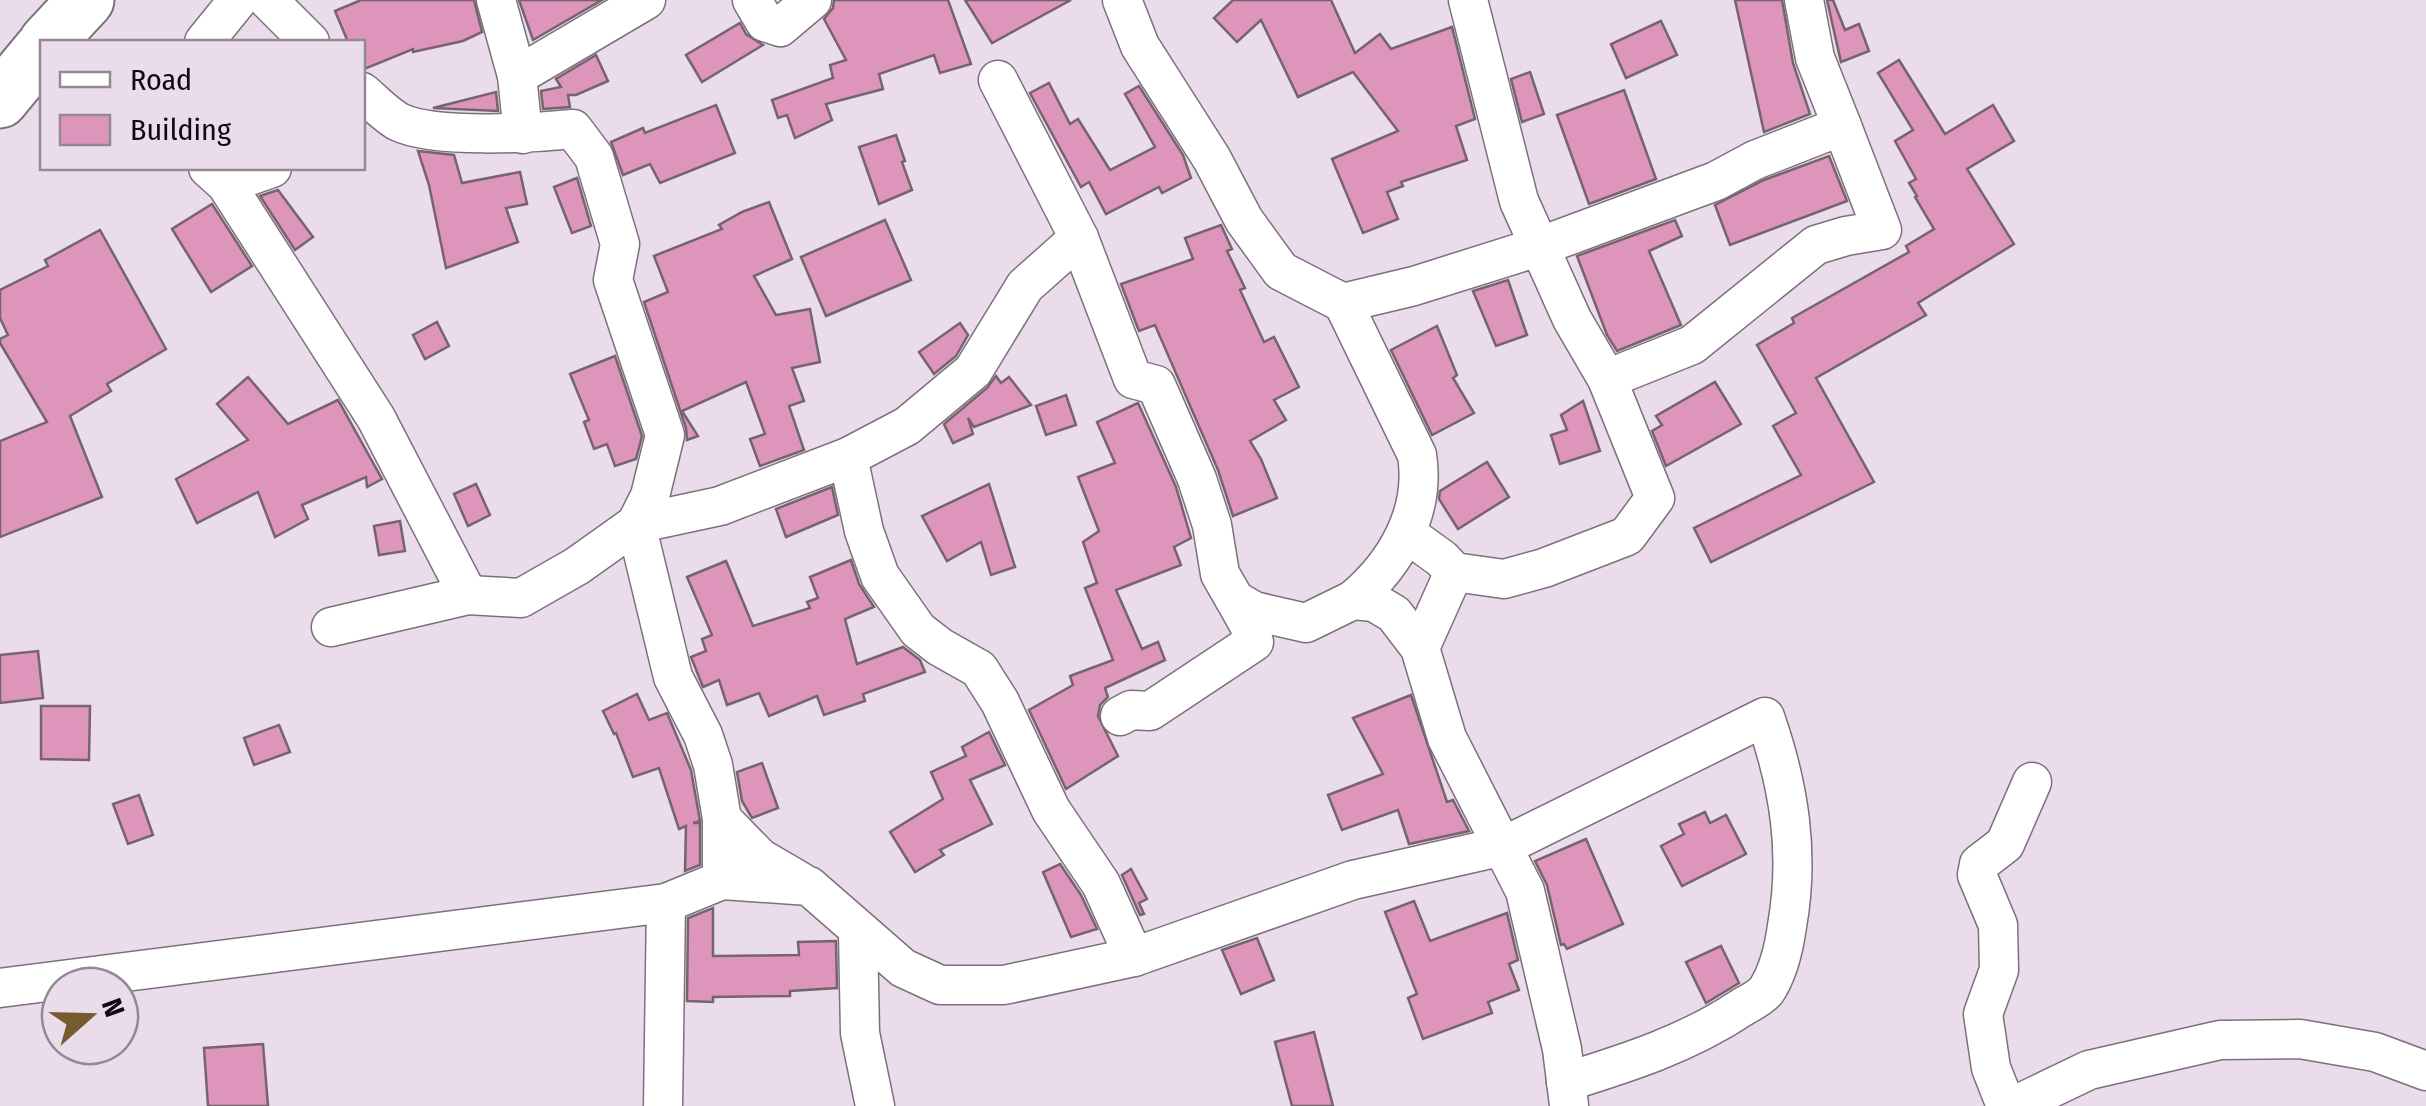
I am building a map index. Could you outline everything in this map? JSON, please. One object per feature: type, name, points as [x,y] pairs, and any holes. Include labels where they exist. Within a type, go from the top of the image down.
[{"type":"highway","points":[[50,40],[86,0]]},
{"type":"highway","points":[[0,100],[40,50]]},
{"type":"street","points":[[206,40],[238,0]]},
{"type":"street","points":[[268,0],[308,40]]},
{"type":"street","points":[[496,0],[516,76],[523,134]]},
{"type":"street","points":[[516,76],[646,0]]},
{"type":"street","points":[[752,0],[765,22],[780,26],[812,0]]},
{"type":"street","points":[[1122,0],[1140,46],[1212,158],[1244,220],[1281,271],[1342,303],[1416,454],[1421,480],[1406,533],[1378,579],[1353,600],[1306,623],[1254,611],[1235,600]]},
{"type":"street","points":[[1406,533],[1442,558],[1454,572],[1504,579],[1628,536],[1655,498],[1607,379],[1572,319],[1519,201],[1468,0]]},
{"type":"street","points":[[1607,379],[1692,345],[1816,246],[1882,230],[1815,58],[1804,0]]},
{"type":"street","points":[[998,80],[1079,238],[1134,380],[1156,385],[1197,479],[1212,525],[1220,574],[1249,625],[1254,642],[1150,712],[1131,710],[1120,716]]},
{"type":"street","points":[[365,94],[400,122],[437,130],[523,134],[573,129],[594,157],[620,244],[614,280],[665,435],[650,496],[636,524],[673,676],[703,735],[713,766],[722,818],[722,880]]},
{"type":"street","points":[[1342,303],[1414,286],[1538,247],[1716,181],[1755,160],[1842,126]]},
{"type":"street","points":[[258,170],[217,176],[376,418],[468,595]]},
{"type":"street","points":[[331,626],[468,595],[521,598],[577,566],[636,524],[720,506],[848,457],[908,426],[972,371],[1026,286],[1079,238]]},
{"type":"street","points":[[848,457],[864,531],[880,576],[918,630],[979,669],[1000,702],[1052,810],[1101,884],[1134,957]]},
{"type":"street","points":[[1420,648],[1454,572]]},
{"type":"street","points":[[722,818],[760,858],[809,886],[903,968],[940,985],[1004,985],[1134,957],[1353,880],[1504,846],[1765,717],[1782,765],[1794,857],[1794,890],[1783,952],[1764,993],[1708,1030],[1568,1094],[1558,1032],[1525,891],[1504,846],[1447,738],[1420,648],[1394,614],[1374,602],[1353,600]]},
{"type":"street","points":[[2006,1106],[1991,1068],[1983,1014],[1999,970],[1998,925],[1977,875],[1979,864],[2005,844],[2032,782]]},
{"type":"street","points":[[0,988],[666,903],[722,880],[809,886]]},
{"type":"street","points":[[663,1106],[666,903]]},
{"type":"street","points":[[858,932],[860,1033],[876,1106]]},
{"type":"street","points":[[2014,1106],[2089,1070],[2220,1040],[2300,1039],[2375,1052],[2426,1071]]},
{"type":"building","points":[[361,0],[474,0],[482,32],[463,41],[413,49],[365,69],[365,40],[347,40],[335,11]]},
{"type":"building","points":[[519,0],[602,0],[533,40]]},
{"type":"building","points":[[834,0],[948,0],[971,64],[940,73],[934,55],[879,74],[883,89],[826,104],[832,120],[795,138],[787,115],[778,118],[772,100],[833,78],[830,65],[846,60],[824,19]]},
{"type":"building","points":[[965,0],[1071,0],[992,43]]},
{"type":"building","points":[[1233,0],[1331,0],[1355,53],[1380,34],[1391,49],[1452,27],[1475,119],[1456,126],[1467,160],[1401,182],[1403,186],[1387,192],[1398,219],[1363,233],[1332,159],[1398,131],[1353,72],[1298,97],[1261,20],[1237,42],[1214,18]]},
{"type":"building","points":[[1735,0],[1782,0],[1793,63],[1810,114],[1764,132]]},
{"type":"building","points":[[1827,0],[1833,0],[1845,30],[1859,24],[1869,51],[1841,62]]},
{"type":"building","points":[[1661,21],[1677,55],[1626,78],[1611,44]]},
{"type":"building","points":[[740,23],[746,34],[763,45],[702,82],[686,55]]},
{"type":"building","points":[[596,55],[608,81],[568,95],[570,107],[543,109],[541,91],[561,87],[556,79]]},
{"type":"building","points":[[1899,60],[1945,134],[1993,105],[2014,141],[1967,169],[2014,244],[1918,303],[1926,315],[1816,378],[1874,482],[1711,562],[1694,528],[1801,475],[1773,426],[1796,413],[1757,345],[1794,323],[1792,318],[1909,252],[1906,246],[1934,229],[1915,197],[1909,183],[1916,179],[1895,141],[1913,130],[1878,73]]},
{"type":"building","points":[[1530,72],[1544,114],[1522,122],[1511,79]]},
{"type":"building","points":[[1049,83],[1070,124],[1078,119],[1110,170],[1155,147],[1125,94],[1139,86],[1183,155],[1191,178],[1162,193],[1159,187],[1106,214],[1089,182],[1081,187],[1030,93]]},
{"type":"building","points":[[1624,90],[1656,179],[1589,204],[1557,115]]},
{"type":"building","points":[[496,92],[498,111],[433,108]]},
{"type":"building","points":[[716,105],[735,153],[660,183],[650,164],[623,175],[611,142]]},
{"type":"building","points":[[896,135],[912,190],[879,204],[859,147]]},
{"type":"building","points":[[418,151],[454,155],[462,183],[520,172],[527,204],[506,208],[518,242],[446,268]]},
{"type":"building","points":[[1829,156],[1847,201],[1730,245],[1715,205],[1764,180]]},
{"type":"building","points":[[577,178],[591,226],[572,233],[554,187]]},
{"type":"building","points":[[278,190],[313,237],[295,250],[260,196]]},
{"type":"building","points":[[769,202],[792,259],[754,276],[776,315],[810,309],[820,362],[792,368],[804,401],[789,406],[804,450],[760,466],[750,439],[765,434],[746,382],[682,411],[698,436],[687,440],[644,302],[668,292],[654,256],[722,229],[719,225]]},
{"type":"building","points":[[212,204],[252,266],[211,292],[172,229]]},
{"type":"building","points":[[885,220],[911,280],[826,316],[801,257]]},
{"type":"building","points":[[1675,220],[1682,236],[1649,251],[1681,325],[1617,351],[1607,335],[1577,256]]},
{"type":"building","points":[[1221,225],[1232,249],[1227,251],[1245,288],[1240,290],[1264,342],[1274,337],[1299,387],[1274,400],[1286,420],[1250,441],[1277,498],[1233,516],[1218,470],[1155,325],[1139,331],[1121,284],[1193,259],[1185,238]]},
{"type":"building","points":[[100,230],[166,349],[107,384],[111,391],[70,416],[102,497],[0,537],[0,441],[47,422],[0,343],[8,335],[0,318],[0,290],[48,266],[45,260]]},
{"type":"building","points":[[1508,280],[1527,335],[1496,346],[1473,291]]},
{"type":"building","points":[[437,322],[449,346],[425,359],[413,335]]},
{"type":"building","points":[[960,323],[968,335],[956,356],[934,374],[919,352]]},
{"type":"building","points":[[1437,326],[1457,375],[1453,378],[1474,413],[1432,435],[1391,350]]},
{"type":"building","points":[[615,356],[642,436],[636,459],[615,466],[607,444],[594,449],[584,422],[589,420],[570,374]]},
{"type":"building","points":[[996,376],[1001,383],[1009,377],[1031,405],[974,427],[968,418],[973,434],[953,443],[944,424]]},
{"type":"building","points":[[248,377],[288,424],[338,400],[382,479],[367,487],[366,477],[302,505],[308,519],[275,537],[258,492],[197,523],[176,479],[248,440],[217,404]]},
{"type":"building","points":[[1715,382],[1741,424],[1666,466],[1652,431],[1662,425],[1656,416]]},
{"type":"building","points":[[1066,395],[1076,425],[1046,435],[1036,406]]},
{"type":"building","points":[[1583,401],[1600,451],[1560,464],[1551,435],[1567,430],[1561,415]]},
{"type":"building","points":[[1138,403],[1176,487],[1191,538],[1174,547],[1181,565],[1116,590],[1142,649],[1158,642],[1165,660],[1105,688],[1108,697],[1100,705],[1098,716],[1118,756],[1066,789],[1029,710],[1073,685],[1070,676],[1113,660],[1085,588],[1097,583],[1083,542],[1099,531],[1078,477],[1115,463],[1097,422]]},
{"type":"building","points":[[1487,462],[1509,497],[1458,529],[1439,499],[1440,491]]},
{"type":"building","points":[[476,484],[490,515],[468,526],[454,494]]},
{"type":"building","points":[[989,484],[1015,567],[991,575],[981,542],[947,561],[922,516]]},
{"type":"building","points":[[832,487],[838,515],[786,537],[776,509]]},
{"type":"building","points":[[400,521],[405,551],[379,555],[374,526]]},
{"type":"building","points":[[851,560],[859,584],[874,607],[845,619],[857,664],[903,647],[920,660],[925,672],[863,694],[865,701],[824,715],[817,696],[769,716],[759,693],[727,705],[719,680],[703,687],[691,657],[706,651],[702,639],[712,635],[687,577],[726,561],[753,626],[810,608],[807,602],[818,598],[810,577]]},
{"type":"building","points":[[38,651],[43,698],[0,703],[0,655]]},
{"type":"building","points":[[637,694],[649,720],[667,713],[691,770],[700,821],[693,823],[700,823],[700,865],[685,871],[686,826],[679,829],[659,768],[633,777],[603,711]]},
{"type":"building","points":[[1411,695],[1447,802],[1453,800],[1469,831],[1409,844],[1398,810],[1342,830],[1328,795],[1383,774],[1353,718]]},
{"type":"building","points":[[41,706],[90,706],[89,760],[41,759]]},
{"type":"building","points":[[279,725],[290,752],[254,765],[244,738]]},
{"type":"building","points":[[989,732],[1005,765],[970,780],[992,824],[940,850],[944,855],[915,872],[890,832],[943,799],[931,772],[966,756],[962,747]]},
{"type":"building","points":[[762,763],[778,808],[752,818],[742,801],[737,772]]},
{"type":"building","points":[[139,795],[153,835],[128,844],[113,804]]},
{"type":"building","points":[[1705,812],[1710,823],[1726,815],[1746,854],[1682,886],[1661,846],[1684,834],[1679,824]]},
{"type":"building","points":[[1586,839],[1623,924],[1567,949],[1561,945],[1547,885],[1535,861]]},
{"type":"building","points":[[1060,864],[1097,929],[1071,937],[1043,872]]},
{"type":"building","points":[[1131,869],[1147,899],[1139,903],[1144,914],[1140,915],[1122,875]]},
{"type":"building","points":[[1414,901],[1430,941],[1507,913],[1518,960],[1509,964],[1519,990],[1488,1002],[1492,1013],[1423,1039],[1408,998],[1417,994],[1385,912]]},
{"type":"building","points":[[713,908],[713,956],[799,955],[798,942],[836,941],[837,988],[790,991],[790,996],[687,1001],[688,918]]},
{"type":"building","points":[[1257,938],[1274,980],[1241,994],[1222,950]]},
{"type":"building","points":[[1721,946],[1739,983],[1706,1003],[1686,962]]},
{"type":"building","points":[[1314,1032],[1333,1106],[1292,1106],[1275,1042]]},
{"type":"building","points":[[263,1044],[268,1106],[208,1106],[204,1048]]}]
